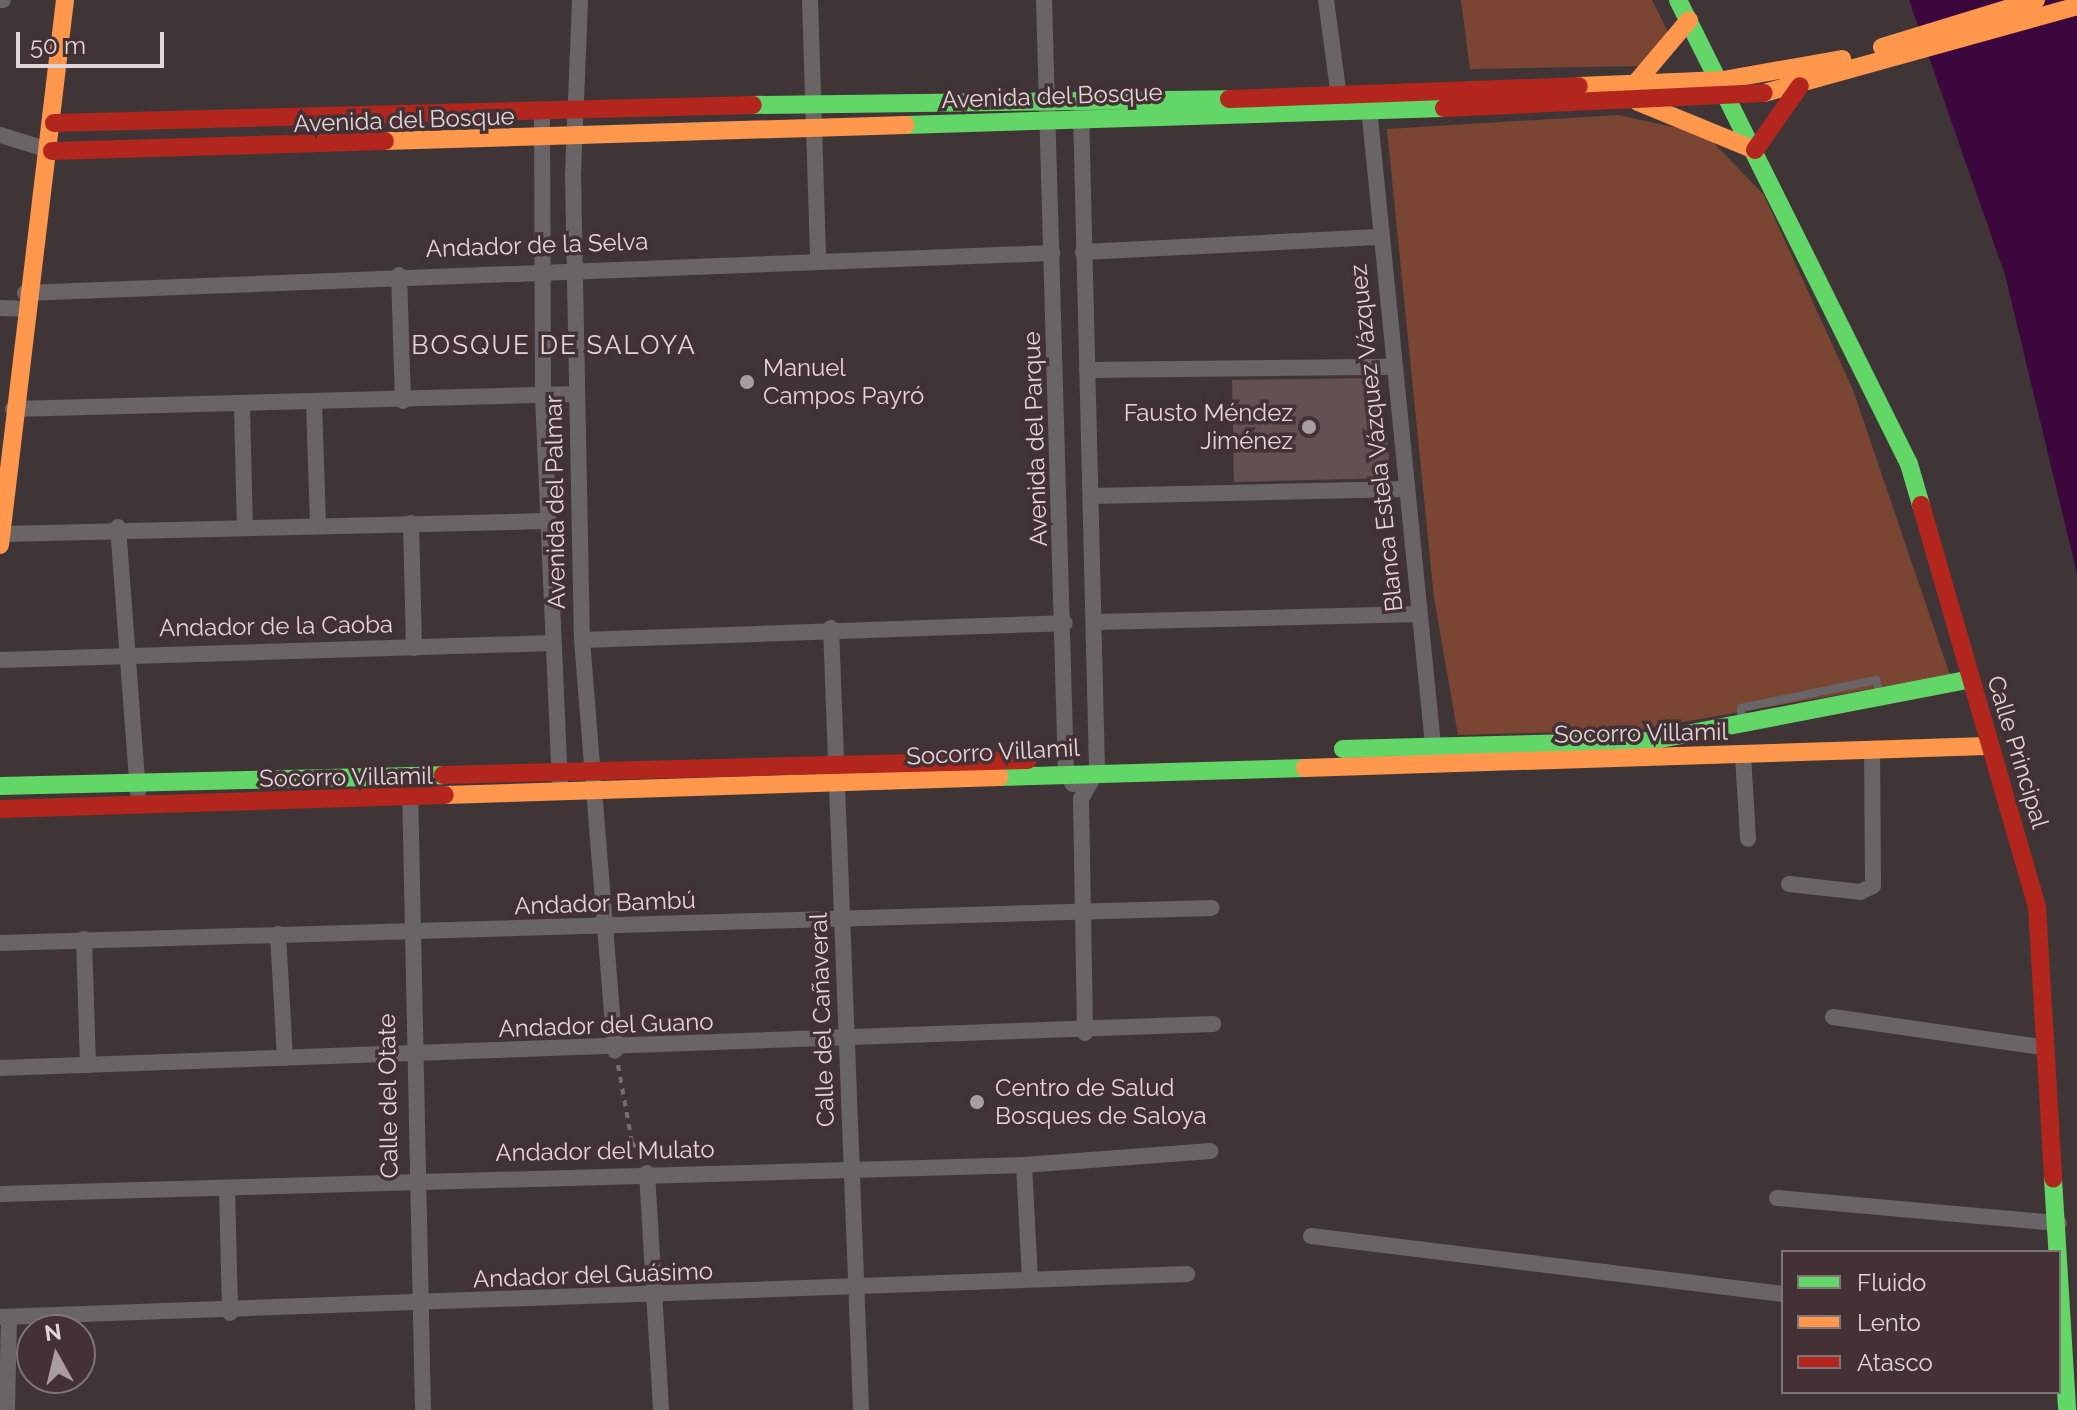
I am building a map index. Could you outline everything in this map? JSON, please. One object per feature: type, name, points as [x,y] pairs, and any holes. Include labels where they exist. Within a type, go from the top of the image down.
[{"type":"street","points":[[65,0],[52,151],[24,301],[2,540],[118,527],[548,521]]},
{"type":"street","name":"Avenida del Palmar","points":[[580,0],[573,139],[582,640],[615,1051]]},
{"type":"street","points":[[810,0],[818,261]]},
{"type":"street","name":"Avenida del Parque","points":[[1044,0],[1051,124],[1066,766]]},
{"type":"street","points":[[1326,0],[1339,100]]},
{"type":"street","name":"Calle Principal","points":[[1678,0],[1723,80],[1909,464],[1971,679],[1987,746],[2037,906],[2060,1250]]},
{"type":"street","name":"Avenida del Bosque","points":[[1339,100],[1369,108],[1636,93],[1723,80],[1809,79],[2036,0]]},
{"type":"street","name":"Avenida del Bosque","points":[[0,135],[19,137],[52,151],[340,146],[812,127],[1051,124],[1081,114],[1339,100],[1636,93],[1731,99],[2077,6]]},
{"type":"street","points":[[1689,20],[1636,93],[1755,150],[1809,79]]},
{"type":"street","name":"Avenida del Bosque","points":[[19,137],[54,123],[340,120],[812,104],[1050,103],[1081,114]]},
{"type":"street","name":"Blanca Estela Vázquez Vázquez","points":[[1369,108],[1390,367],[1433,754]]},
{"type":"street","name":"Avenida del Palmar","points":[[542,112],[543,396],[560,785]]},
{"type":"street","points":[[1081,114],[1096,622],[1097,765],[1081,799],[1078,910],[1085,1033]]},
{"type":"street","points":[[340,120],[340,146]]},
{"type":"street","points":[[1083,252],[1378,237]]},
{"type":"street","name":"Andador de la Selva","points":[[0,308],[24,301],[544,267],[1052,253]]},
{"type":"street","points":[[399,275],[403,401]]},
{"type":"street","points":[[1087,370],[1390,367]]},
{"type":"street","points":[[13,409],[242,407],[576,394]]},
{"type":"street","points":[[314,403],[318,524]]},
{"type":"street","points":[[242,407],[245,527]]},
{"type":"street","points":[[1092,496],[1403,489]]},
{"type":"street","points":[[411,523],[414,648]]},
{"type":"street","points":[[118,527],[124,651],[139,806]]},
{"type":"street","points":[[1096,622],[1419,614]]},
{"type":"street","points":[[582,640],[831,628],[1065,623]]},
{"type":"street","name":"Calle del Cañaveral","points":[[831,628],[861,1410]]},
{"type":"street","name":"Andador de la Caoba","points":[[0,660],[124,651],[414,648],[553,643]]},
{"type":"street","name":"Socorro Villamil","points":[[0,786],[410,780],[560,785],[595,794],[1066,766],[1433,754],[1650,741],[1971,679]]},
{"type":"street","name":"Socorro Villamil","points":[[1433,754],[1743,755],[1987,746]]},
{"type":"street","points":[[1789,884],[1860,892],[1873,886],[1872,750]]},
{"type":"street","points":[[1743,755],[1748,839]]},
{"type":"street","name":"Socorro Villamil","points":[[0,809],[409,800],[560,785],[593,774],[836,762],[1066,766]]},
{"type":"street","points":[[1066,766],[1081,799]]},
{"type":"street","name":"Calle del Otate","points":[[410,780],[409,932],[414,1180],[423,1410]]},
{"type":"street","name":"Andador Bambú","points":[[0,943],[607,928],[1078,910],[1211,908]]},
{"type":"street","points":[[278,934],[285,1058]]},
{"type":"street","points":[[84,939],[88,1065]]},
{"type":"street","points":[[1833,1017],[2047,1048]]},
{"type":"street","name":"Andador del Guano","points":[[0,1068],[615,1051],[1085,1033],[1213,1024]]},
{"type":"street","name":"Andador del Mulato","points":[[0,1194],[647,1173],[1024,1165],[1210,1151]]},
{"type":"street","points":[[1024,1165],[1030,1279]]},
{"type":"street","points":[[647,1173],[661,1410]]},
{"type":"street","points":[[227,1188],[230,1313]]},
{"type":"street","points":[[1777,1198],[2059,1223]]},
{"type":"street","points":[[1311,1236],[1781,1294]]},
{"type":"street","name":"Andador del Guásimo","points":[[4,1317],[230,1313],[856,1291],[1030,1279],[1187,1274]]},
{"type":"street","name":"Calle Principal","points":[[2061,1293],[2067,1410]]},
{"type":"street","points":[[4,1317],[7,1410]]},
{"type":"path","points":[[615,1051],[632,1142],[647,1173]]},
{"type":"shaded area","points":[[1461,0],[1652,0],[1668,32],[1640,66],[1470,69]]},
{"type":"shaded area","points":[[1909,0],[2077,0],[2077,574],[2005,275]]},
{"type":"shaded area","points":[[1618,115],[1705,134],[1764,195],[1853,390],[1950,675],[1638,730],[1458,735],[1434,598],[1387,129]]},
{"type":"building","name":"Fausto Méndez Jiménez","points":[[1381,378],[1391,478],[1234,482],[1232,380]]},
{"type":"traffic: fast","points":[[1678,0],[1909,464],[1921,505]]},
{"type":"traffic: fast","points":[[753,105],[1229,99]]},
{"type":"traffic: fast","points":[[906,125],[1444,108]]},
{"type":"traffic: fast","points":[[1343,749],[1650,741],[1971,679]]},
{"type":"traffic: fast","points":[[1000,777],[1305,768]]},
{"type":"traffic: fast","points":[[0,786],[443,775]]},
{"type":"traffic: fast","points":[[2053,1179],[2057,1250]]},
{"type":"traffic: fast","points":[[2061,1311],[2067,1410]]},
{"type":"traffic: slow","points":[[0,545],[65,0]]},
{"type":"traffic: slow","points":[[1882,47],[2036,0]]},
{"type":"traffic: slow","points":[[1764,93],[2077,6]]},
{"type":"traffic: slow","points":[[1689,20],[1635,84],[1638,102],[1755,150]]},
{"type":"traffic: slow","points":[[1579,86],[1723,80],[1842,59]]},
{"type":"traffic: slow","points":[[385,141],[906,125]]},
{"type":"traffic: slow","points":[[1305,768],[1987,746]]},
{"type":"traffic: slow","points":[[445,795],[1000,777]]},
{"type":"traffic: jam","points":[[1229,99],[1579,86]]},
{"type":"traffic: jam","points":[[1755,150],[1800,86]]},
{"type":"traffic: jam","points":[[1444,108],[1764,93]]},
{"type":"traffic: jam","points":[[54,123],[753,105]]},
{"type":"traffic: jam","points":[[52,151],[385,141]]},
{"type":"traffic: jam","points":[[1921,505],[2037,906],[2053,1179]]},
{"type":"traffic: jam","points":[[443,775],[1028,760]]},
{"type":"traffic: jam","points":[[0,809],[445,795]]},
{"type":"place","name":"Manuel Campos Payró","points":[[747,382]]},
{"type":"place","name":"Fausto Méndez Jiménez","points":[[1309,427]]},
{"type":"place","name":"Centro de Salud Bosques de Saloya","points":[[977,1102]]},
{"type":"district","name":"BOSQUE DE SALOYA","points":[[554,346]]}]
